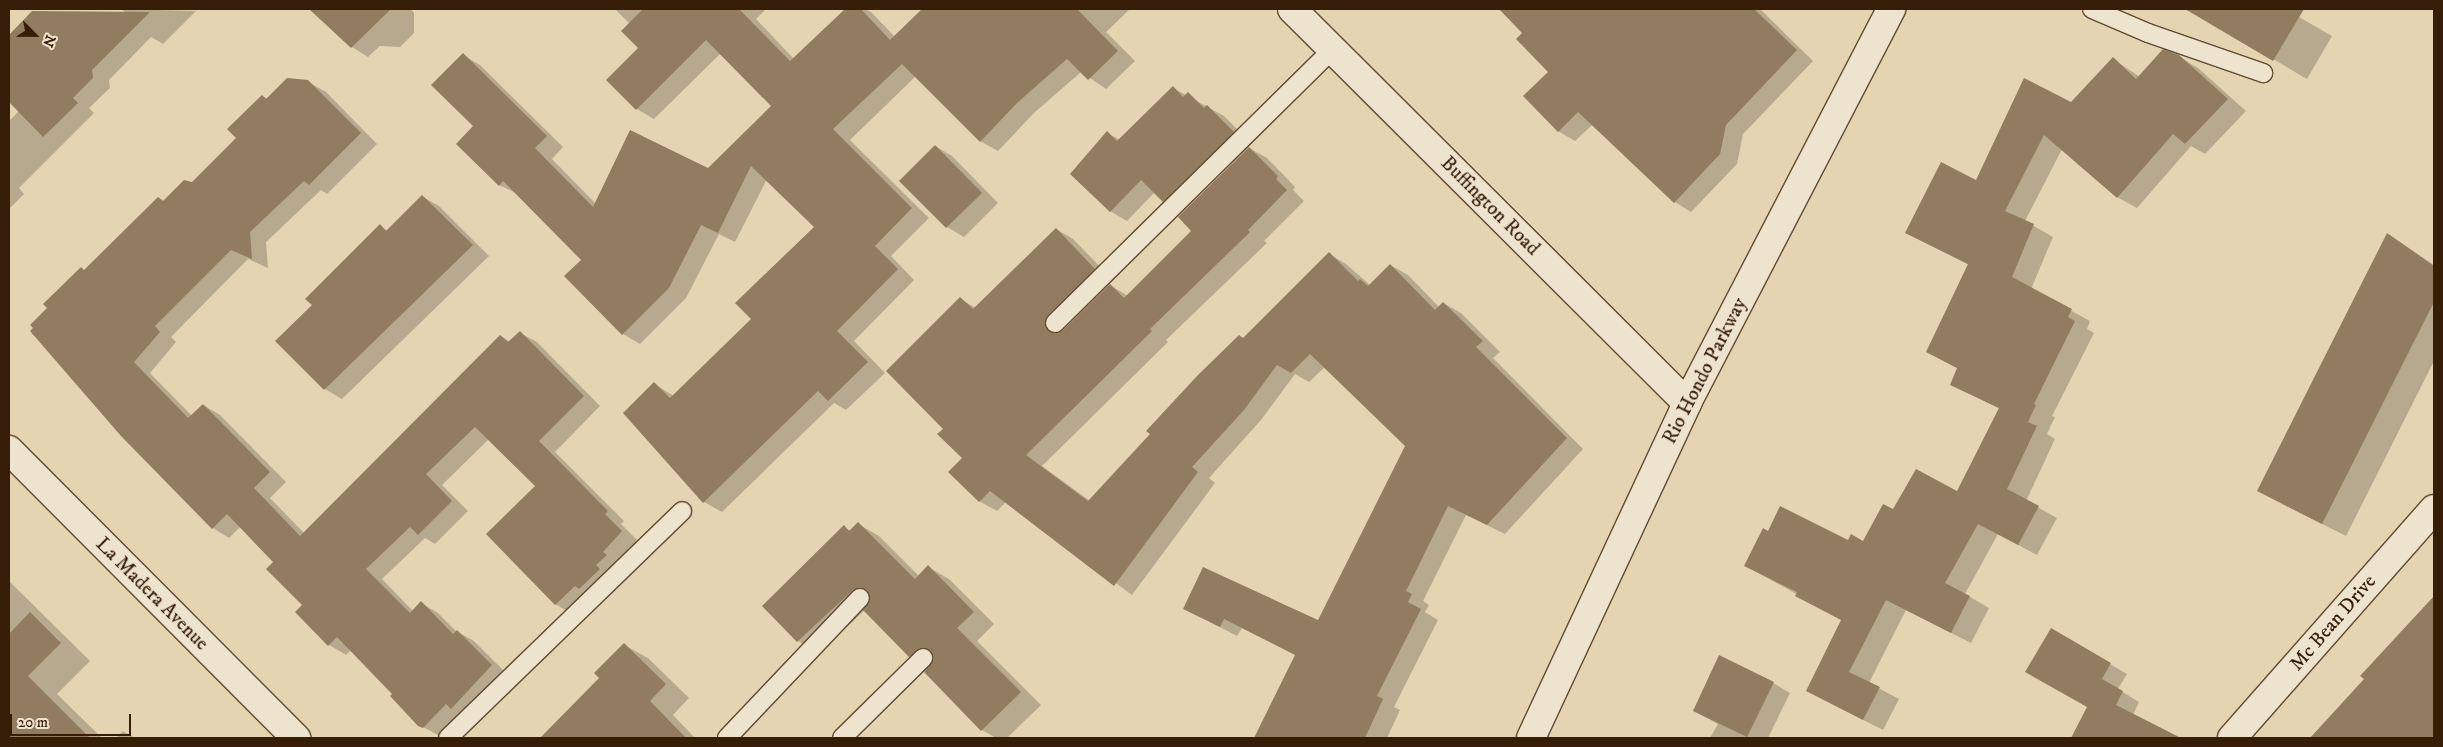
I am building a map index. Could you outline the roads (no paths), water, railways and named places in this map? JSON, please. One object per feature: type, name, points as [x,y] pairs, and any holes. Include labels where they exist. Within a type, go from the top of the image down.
[{"type":"street","name":"Buffington Road","points":[[1292,9],[1687,404]]},
{"type":"street","name":"Rio Hondo Parkway","points":[[1531,738],[1687,404],[1891,9]]},
{"type":"street","name":"La Madera Avenue","points":[[9,450],[296,738]]},
{"type":"street","name":"Mc Bean Drive","points":[[2232,738],[2434,508]]},
{"type":"lane","points":[[2092,9],[2148,33],[2264,73]]},
{"type":"lane","points":[[1055,323],[1332,50]]},
{"type":"lane","points":[[448,738],[682,511]]},
{"type":"lane","points":[[727,738],[860,598]]},
{"type":"lane","points":[[842,738],[923,658]]}]
